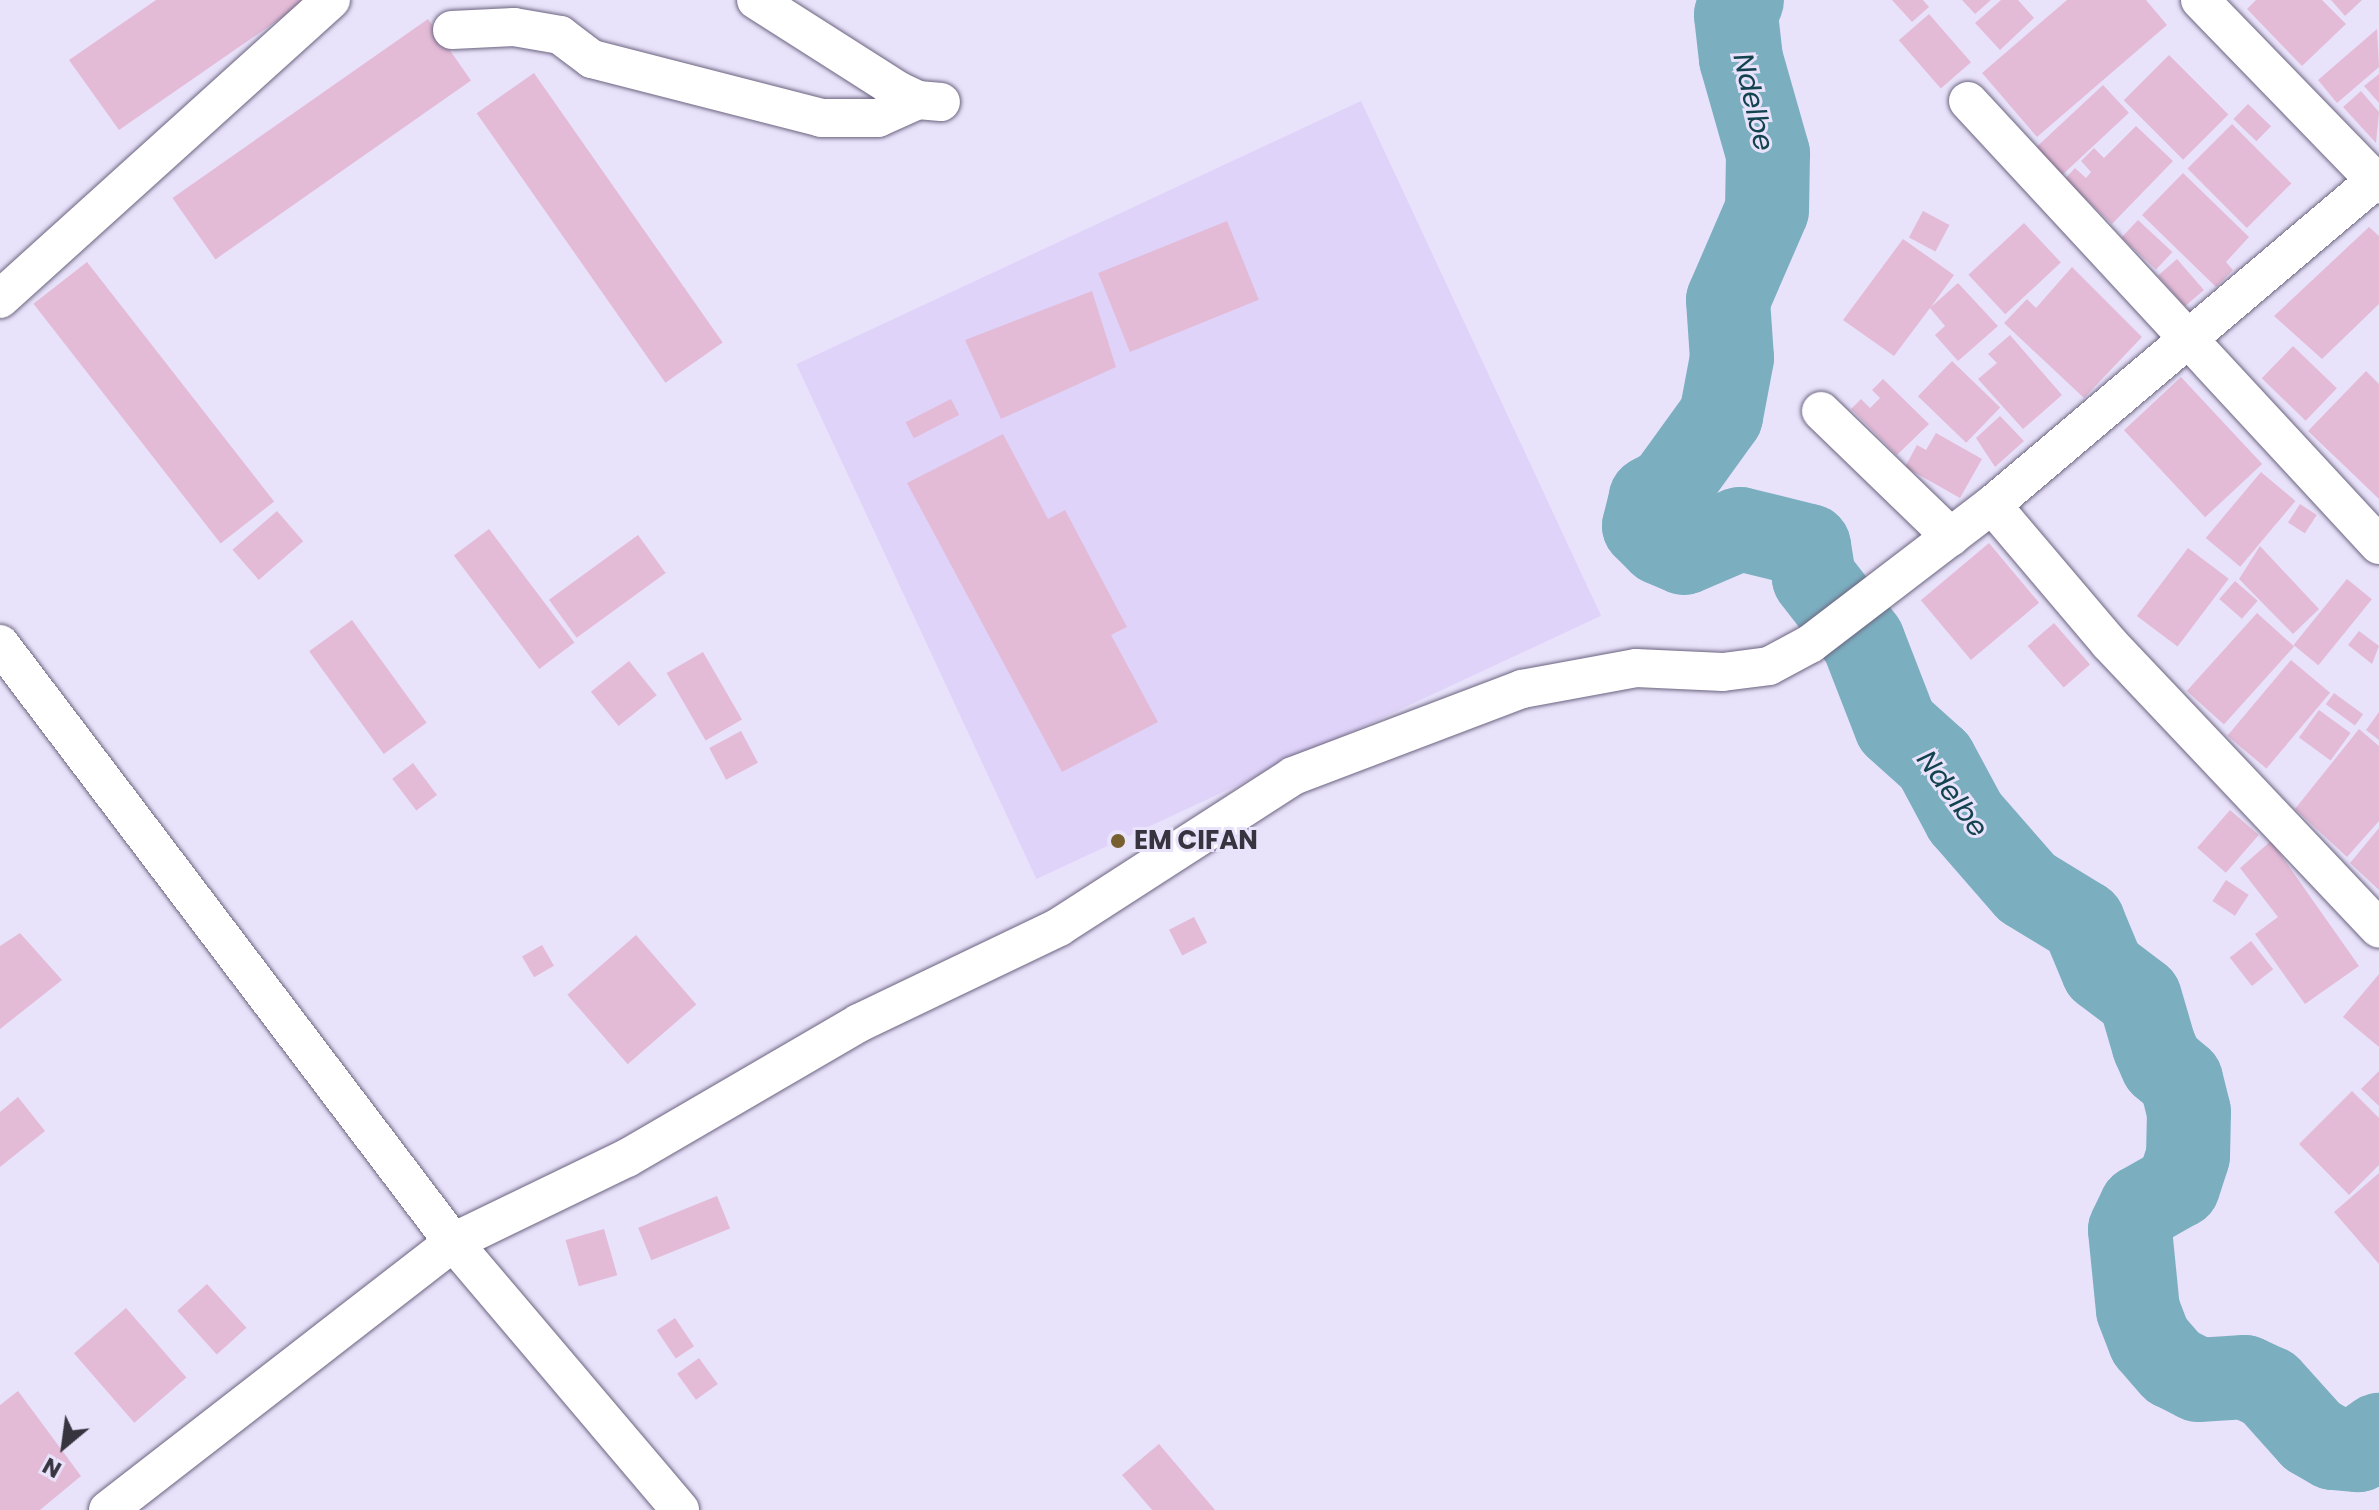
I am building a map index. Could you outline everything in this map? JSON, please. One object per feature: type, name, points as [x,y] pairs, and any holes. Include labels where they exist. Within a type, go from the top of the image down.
[{"type":"street","points":[[0,299],[331,0]]},
{"type":"street","points":[[452,30],[514,27],[560,35],[607,63],[821,118],[878,118],[931,101],[756,0]]},
{"type":"street","points":[[108,1510],[453,1242],[627,1158],[859,1023],[1059,927],[1293,776],[1522,689],[1636,668],[1723,672],[1769,666],[1810,644],[1992,505],[2378,181],[2200,0]]},
{"type":"street","points":[[1968,101],[2185,342],[2379,545]]},
{"type":"street","points":[[1821,411],[1951,537]]},
{"type":"street","points":[[1992,505],[2109,643],[2379,929]]},
{"type":"street","points":[[0,644],[453,1242],[680,1510]]},
{"type":"shaded area","points":[[1361,101],[1601,616],[1036,879],[796,364]]},
{"type":"building","points":[[156,0],[307,0],[119,130],[69,60]]},
{"type":"building","points":[[1892,0],[1923,0],[1929,7],[1912,22]]},
{"type":"building","points":[[1962,0],[1991,0],[1975,14]]},
{"type":"building","points":[[2001,0],[2018,0],[2034,18],[2000,50],[1975,23]]},
{"type":"building","points":[[2067,0],[2146,0],[2167,25],[2037,137],[1982,73]]},
{"type":"building","points":[[2256,0],[2322,0],[2346,24],[2302,66],[2247,9]]},
{"type":"building","points":[[2331,0],[2362,0],[2345,16]]},
{"type":"building","points":[[1929,14],[1971,62],[1941,89],[1899,40]]},
{"type":"building","points":[[428,19],[471,80],[215,259],[172,198]]},
{"type":"building","points":[[2377,29],[2379,67],[2337,103],[2318,80]]},
{"type":"building","points":[[2169,55],[2228,114],[2183,160],[2124,100]]},
{"type":"building","points":[[534,73],[723,343],[665,383],[477,113]]},
{"type":"building","points":[[2379,74],[2379,103],[2364,86]]},
{"type":"building","points":[[2103,85],[2129,113],[2062,176],[2036,148]]},
{"type":"building","points":[[2361,91],[2379,112],[2376,143],[2343,107]]},
{"type":"building","points":[[2248,104],[2271,126],[2256,141],[2233,119]]},
{"type":"building","points":[[2232,124],[2291,183],[2247,228],[2187,169]]},
{"type":"building","points":[[2136,126],[2173,161],[2112,224],[2065,179],[2075,168],[2086,178],[2091,172],[2081,161],[2094,148],[2104,158]]},
{"type":"building","points":[[2183,173],[2249,237],[2226,262],[2233,270],[2216,287],[2142,215]]},
{"type":"building","points":[[1923,211],[1949,225],[1935,252],[1909,237]]},
{"type":"building","points":[[2138,220],[2172,252],[2156,270],[2122,238]]},
{"type":"building","points":[[1227,221],[1259,300],[1130,352],[1098,273]]},
{"type":"building","points":[[2024,223],[2061,262],[2005,314],[1968,275]]},
{"type":"building","points":[[2369,227],[2379,236],[2379,304],[2322,359],[2274,316]]},
{"type":"building","points":[[1903,239],[1954,275],[1931,307],[1958,283],[1998,326],[1958,361],[1935,335],[1945,326],[1930,308],[1894,356],[1843,320]]},
{"type":"building","points":[[2177,259],[2204,290],[2185,306],[2158,275]]},
{"type":"building","points":[[87,262],[274,502],[221,543],[33,304]]},
{"type":"building","points":[[2072,267],[2142,337],[2084,398],[2004,323],[2027,299],[2036,308]]},
{"type":"building","points":[[1092,291],[1116,367],[1001,419],[965,340]]},
{"type":"building","points":[[2010,335],[2062,395],[2023,429],[1978,379],[1997,363],[1988,354]]},
{"type":"building","points":[[2293,346],[2337,388],[2306,421],[2262,378]]},
{"type":"building","points":[[1952,361],[2000,408],[1966,443],[1918,396]]},
{"type":"building","points":[[2366,371],[2379,384],[2379,499],[2308,431]]},
{"type":"building","points":[[2181,377],[2262,464],[2205,517],[2124,430]]},
{"type":"building","points":[[1883,379],[1929,424],[1897,455],[1851,409],[1861,399],[1870,408],[1880,398],[1872,390]]},
{"type":"building","points":[[951,399],[959,415],[914,438],[906,422]]},
{"type":"building","points":[[2000,416],[2024,441],[1995,467],[1976,438]]},
{"type":"building","points":[[1936,433],[1982,459],[1960,498],[1905,467],[1917,445],[1926,450]]},
{"type":"building","points":[[1003,434],[1048,519],[1065,510],[1127,627],[1111,635],[1158,722],[1062,772],[907,483]]},
{"type":"building","points":[[2261,472],[2295,501],[2240,567],[2206,538]]},
{"type":"building","points":[[2300,504],[2317,515],[2305,533],[2288,522]]},
{"type":"building","points":[[277,511],[303,541],[259,580],[232,550]]},
{"type":"building","points":[[489,529],[574,642],[539,669],[454,555]]},
{"type":"building","points":[[638,535],[666,573],[577,638],[549,600]]},
{"type":"building","points":[[1989,543],[2039,603],[1971,660],[1921,600]]},
{"type":"building","points":[[2260,546],[2319,609],[2293,634],[2239,579]]},
{"type":"building","points":[[2188,548],[2229,579],[2178,647],[2137,616]]},
{"type":"building","points":[[2347,579],[2372,599],[2318,665],[2294,645]]},
{"type":"building","points":[[2235,581],[2258,601],[2242,619],[2219,599]]},
{"type":"building","points":[[2257,613],[2294,646],[2224,724],[2187,691]]},
{"type":"building","points":[[352,620],[427,723],[384,754],[309,651]]},
{"type":"building","points":[[2054,623],[2090,665],[2064,687],[2028,646]]},
{"type":"building","points":[[2359,631],[2379,646],[2372,664],[2348,645]]},
{"type":"building","points":[[703,652],[742,720],[706,741],[667,673]]},
{"type":"building","points":[[2291,660],[2330,693],[2266,769],[2227,736]]},
{"type":"building","points":[[629,661],[657,695],[619,726],[591,692]]},
{"type":"building","points":[[2334,693],[2363,714],[2355,725],[2326,704]]},
{"type":"building","points":[[2319,710],[2351,733],[2331,760],[2299,738]]},
{"type":"building","points":[[2379,712],[2379,740],[2366,730]]},
{"type":"building","points":[[2359,729],[2379,746],[2379,821],[2347,857],[2295,809]]},
{"type":"building","points":[[741,731],[758,763],[726,780],[709,748]]},
{"type":"building","points":[[413,763],[437,795],[416,811],[392,779]]},
{"type":"building","points":[[2230,810],[2259,835],[2226,873],[2197,848]]},
{"type":"building","points":[[2379,828],[2379,890],[2350,863]]},
{"type":"building","points":[[2271,841],[2359,966],[2305,1004],[2255,934],[2278,917],[2240,868]]},
{"type":"building","points":[[2226,880],[2249,895],[2235,916],[2212,901]]},
{"type":"building","points":[[1194,917],[1207,943],[1182,956],[1169,930]]},
{"type":"building","points":[[20,933],[62,980],[0,1029],[0,946]]},
{"type":"building","points":[[636,935],[696,1004],[628,1064],[567,995]]},
{"type":"building","points":[[2251,941],[2273,969],[2252,986],[2230,958]]},
{"type":"building","points":[[542,945],[554,966],[534,977],[522,956]]},
{"type":"building","points":[[2379,974],[2379,1047],[2343,1017]]},
{"type":"building","points":[[2379,1071],[2379,1106],[2361,1089]]},
{"type":"building","points":[[2352,1091],[2379,1118],[2379,1165],[2349,1195],[2299,1144]]},
{"type":"building","points":[[18,1097],[45,1131],[0,1167],[0,1112]]},
{"type":"building","points":[[2379,1173],[2379,1264],[2334,1212]]},
{"type":"building","points":[[717,1196],[730,1228],[651,1260],[638,1228]]},
{"type":"building","points":[[604,1229],[617,1275],[579,1286],[566,1240]]},
{"type":"building","points":[[207,1284],[246,1328],[217,1355],[177,1311]]},
{"type":"building","points":[[126,1308],[186,1377],[134,1423],[74,1353]]},
{"type":"building","points":[[675,1318],[694,1346],[676,1358],[657,1330]]},
{"type":"building","points":[[699,1358],[718,1384],[696,1400],[677,1374]]},
{"type":"building","points":[[18,1391],[81,1476],[40,1510],[0,1510],[0,1405]]},
{"type":"building","points":[[1159,1444],[1215,1510],[1152,1510],[1122,1475]]},
{"type":"waterway","name":"Ndelbe","points":[[1742,0],[1736,15],[1741,59],[1768,154],[1767,210],[1728,300],[1732,358],[1721,416],[1669,488],[1651,498],[1644,526],[1661,543],[1684,553],[1740,529],[1809,546],[1814,578],[1863,641],[1896,726],[1935,761],[1965,817],[2027,888],[2083,922],[2103,970],[2140,998],[2154,1046],[2162,1064],[2181,1080],[2189,1112],[2188,1156],[2178,1186],[2141,1207],[2130,1230],[2138,1310],[2150,1341],[2173,1367],[2198,1380],[2245,1377],[2269,1388],[2312,1436],[2333,1448],[2358,1450],[2379,1435]]},
{"type":"place","name":"EM CIFAN","points":[[1118,841]]}]
